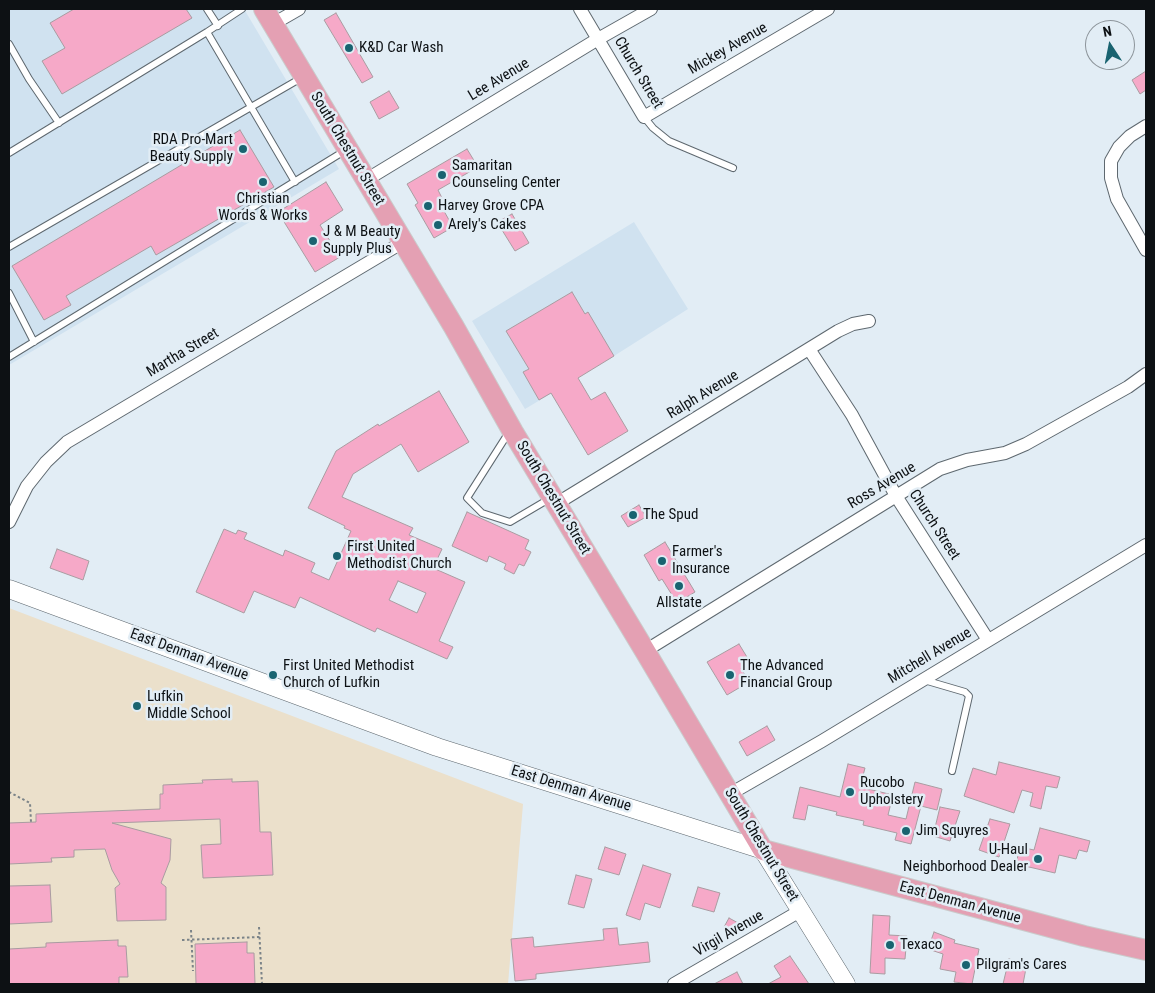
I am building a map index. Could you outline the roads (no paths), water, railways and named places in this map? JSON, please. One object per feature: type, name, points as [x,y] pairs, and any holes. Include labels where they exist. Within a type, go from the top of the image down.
[{"type":"main road","name":"South Chestnut Street","points":[[268,16],[454,326],[511,429],[763,850],[846,984]]},
{"type":"main road","name":"East Denman Avenue","points":[[9,589],[437,747],[763,850],[1084,936],[1146,950]]},
{"type":"street","points":[[268,16],[299,9]]},
{"type":"street","name":"Church Street","points":[[580,9],[644,117]]},
{"type":"street","name":"Lee Avenue","points":[[366,180],[598,39],[651,9]]},
{"type":"street","name":"Mickey Avenue","points":[[644,117],[828,9]]},
{"type":"street","points":[[1146,126],[1130,136],[1119,147],[1111,162],[1111,178],[1117,199],[1146,250]]},
{"type":"street","name":"Martha Street","points":[[9,522],[27,486],[46,462],[68,442],[403,242]]},
{"type":"street","name":"Ralph Avenue","points":[[554,501],[838,331],[853,324],[869,321]]},
{"type":"street","name":"Church Street","points":[[809,349],[852,414],[896,496],[988,640]]},
{"type":"street","name":"Ross Avenue","points":[[645,651],[940,470],[966,460],[1005,453],[1026,444],[1146,374]]},
{"type":"street","name":"Mitchell Avenue","points":[[730,794],[1146,545]]},
{"type":"street","name":"Virgil Avenue","points":[[674,984],[800,911]]},
{"type":"lane","points":[[207,9],[218,26]]},
{"type":"lane","points":[[9,153],[218,26],[242,9]]},
{"type":"lane","points":[[208,32],[294,182]]},
{"type":"lane","points":[[9,44],[29,80],[58,123]]},
{"type":"lane","points":[[9,247],[304,76]]},
{"type":"lane","name":"Church Street","points":[[644,117],[653,128],[669,141],[733,168]]},
{"type":"lane","points":[[9,357],[347,149]]},
{"type":"lane","points":[[9,293],[34,342]]},
{"type":"lane","points":[[511,429],[467,498],[482,512],[510,522],[554,501]]},
{"type":"lane","points":[[922,679],[965,692],[969,696],[952,771]]},
{"type":"place","name":"K&D Car Wash","points":[[349,48]]},
{"type":"place","name":"RDA Pro-Mart Beauty Supply","points":[[243,149]]},
{"type":"place","name":"Samaritan Counseling Center","points":[[442,175]]},
{"type":"place","name":"Christian Words & Works","points":[[263,182]]},
{"type":"place","name":"Harvey Grove CPA","points":[[428,206]]},
{"type":"place","name":"Arely's Cakes","points":[[438,225]]},
{"type":"place","name":"J & M Beauty Supply Plus","points":[[313,241]]},
{"type":"place","name":"The Spud","points":[[633,515]]},
{"type":"place","name":"First United Methodist Church","points":[[337,556]]},
{"type":"place","name":"Farmer's Insurance","points":[[662,561]]},
{"type":"place","name":"Allstate","points":[[679,586]]},
{"type":"place","name":"First United Methodist Church of Lufkin","points":[[273,675]]},
{"type":"place","name":"The Advanced Financial Group","points":[[730,675]]},
{"type":"place","name":"Lufkin Middle School","points":[[137,706]]},
{"type":"place","name":"Rucobo Upholstery","points":[[850,792]]},
{"type":"place","name":"Jim Squyres","points":[[906,831]]},
{"type":"place","name":"U-Haul Neighborhood Dealer","points":[[1038,859]]},
{"type":"place","name":"Texaco","points":[[890,945]]},
{"type":"place","name":"Pilgram's Cares","points":[[966,965]]}]
